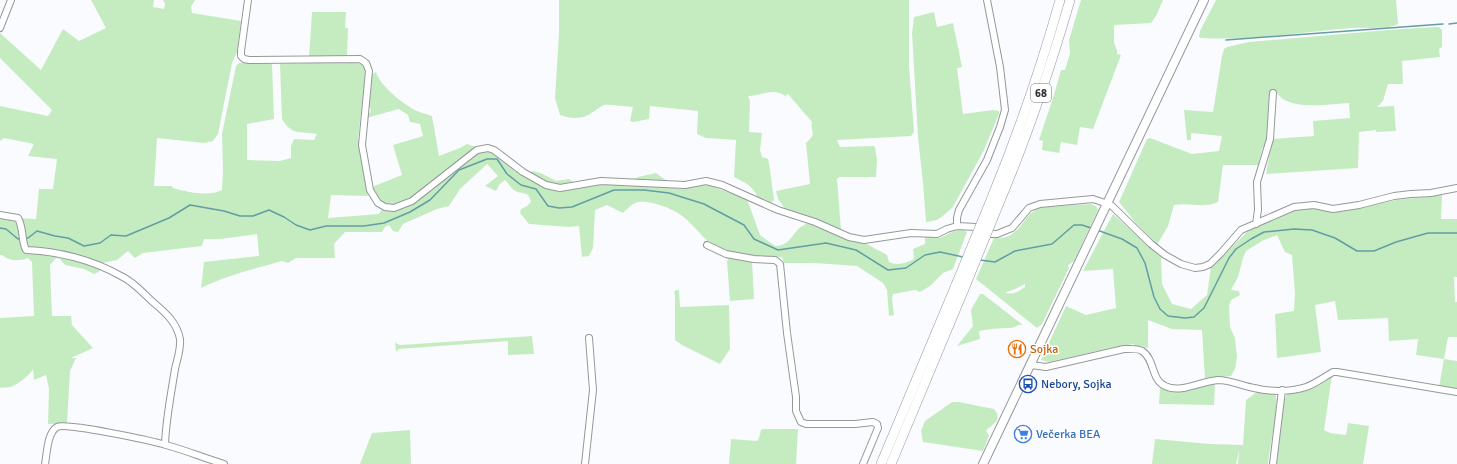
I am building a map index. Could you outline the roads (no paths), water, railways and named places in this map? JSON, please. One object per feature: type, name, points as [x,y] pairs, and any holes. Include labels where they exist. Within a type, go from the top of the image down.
[{"type":"highway","name":"68","points":[[995,201],[1026,111],[1060,0]]},
{"type":"highway","name":"68","points":[[891,464],[995,201],[1034,114],[1058,42],[1070,0]]},
{"type":"highway","name":"68","points":[[881,464],[960,287]]},
{"type":"main road","points":[[983,464],[1204,0]]},
{"type":"street","points":[[0,28],[11,0]]},
{"type":"street","points":[[248,0],[241,51],[241,56],[244,59],[360,59],[366,62],[369,71],[362,145],[370,190],[378,203],[385,207],[394,208],[412,201],[477,150],[488,148],[494,150],[524,172],[546,185],[560,188],[601,181],[685,185],[706,182],[722,185],[771,207],[815,222],[849,237],[864,240],[912,233],[937,234],[946,229],[957,226],[976,227],[992,234],[997,234],[1012,228],[1024,212],[1033,206],[1040,204],[1093,200],[1112,206],[1151,244],[1165,255],[1188,267],[1203,267],[1210,264],[1241,230],[1294,207],[1314,205],[1333,209],[1359,205],[1394,196],[1431,193],[1457,188]]},
{"type":"street","points":[[957,226],[959,210],[987,160],[1005,110],[1000,68],[987,0]]},
{"type":"street","points":[[1256,224],[1258,210],[1256,182],[1264,153],[1270,139],[1274,93]]},
{"type":"street","points":[[0,215],[18,218],[23,230],[23,244],[26,250],[64,254],[93,263],[122,276],[167,314],[178,334],[180,345],[171,392],[165,444]]},
{"type":"street","points":[[707,244],[726,254],[754,259],[775,260],[780,264],[786,334],[796,397],[797,416],[801,422],[806,424],[855,424],[873,422],[877,424],[878,428],[863,464]]},
{"type":"street","points":[[585,464],[593,390],[589,338]]},
{"type":"street","points":[[1031,364],[1046,366],[1124,349],[1135,349],[1142,350],[1150,360],[1158,380],[1162,385],[1169,388],[1182,388],[1208,381],[1221,380],[1254,388],[1282,390],[1306,387],[1333,372],[1337,372],[1457,392]]},
{"type":"street","points":[[1273,464],[1282,390]]},
{"type":"street","points":[[45,464],[50,437],[54,430],[61,426],[104,432],[165,444],[224,464]]},
{"type":"waterway","points":[[1449,24],[1457,23]]},
{"type":"waterway","points":[[1226,40],[1443,24]]},
{"type":"waterway","points":[[24,238],[28,238],[37,231],[68,238],[84,246],[100,243],[111,235],[126,236],[169,218],[190,205],[224,211],[240,216],[253,216],[269,210],[296,225],[310,230],[326,226],[364,226],[384,223],[410,212],[430,200],[459,170],[487,159],[497,159],[507,174],[521,185],[536,189],[548,206],[559,208],[572,207],[614,190],[644,190],[669,193],[704,204],[744,225],[754,239],[778,250],[826,243],[856,250],[888,270],[906,268],[925,255],[940,252],[963,257]]},
{"type":"waterway","points":[[980,260],[995,262],[1015,251],[1052,244],[1074,225],[1082,225],[1091,228]]},
{"type":"waterway","points":[[0,228],[6,229],[18,239],[21,238]]},
{"type":"waterway","points":[[1097,230],[1122,239],[1137,248],[1145,263],[1154,297],[1160,309],[1168,316],[1185,318],[1194,317],[1204,308],[1229,258],[1236,249],[1264,232],[1294,229],[1312,230],[1335,238],[1357,251],[1374,251],[1396,242],[1428,233],[1457,233]]},
{"type":"place","name":"Sojka","points":[[1017,349]]},
{"type":"place","name":"Nebory, Sojka","points":[[1028,384]]},
{"type":"place","name":"Večerka BEA","points":[[1023,434]]}]
